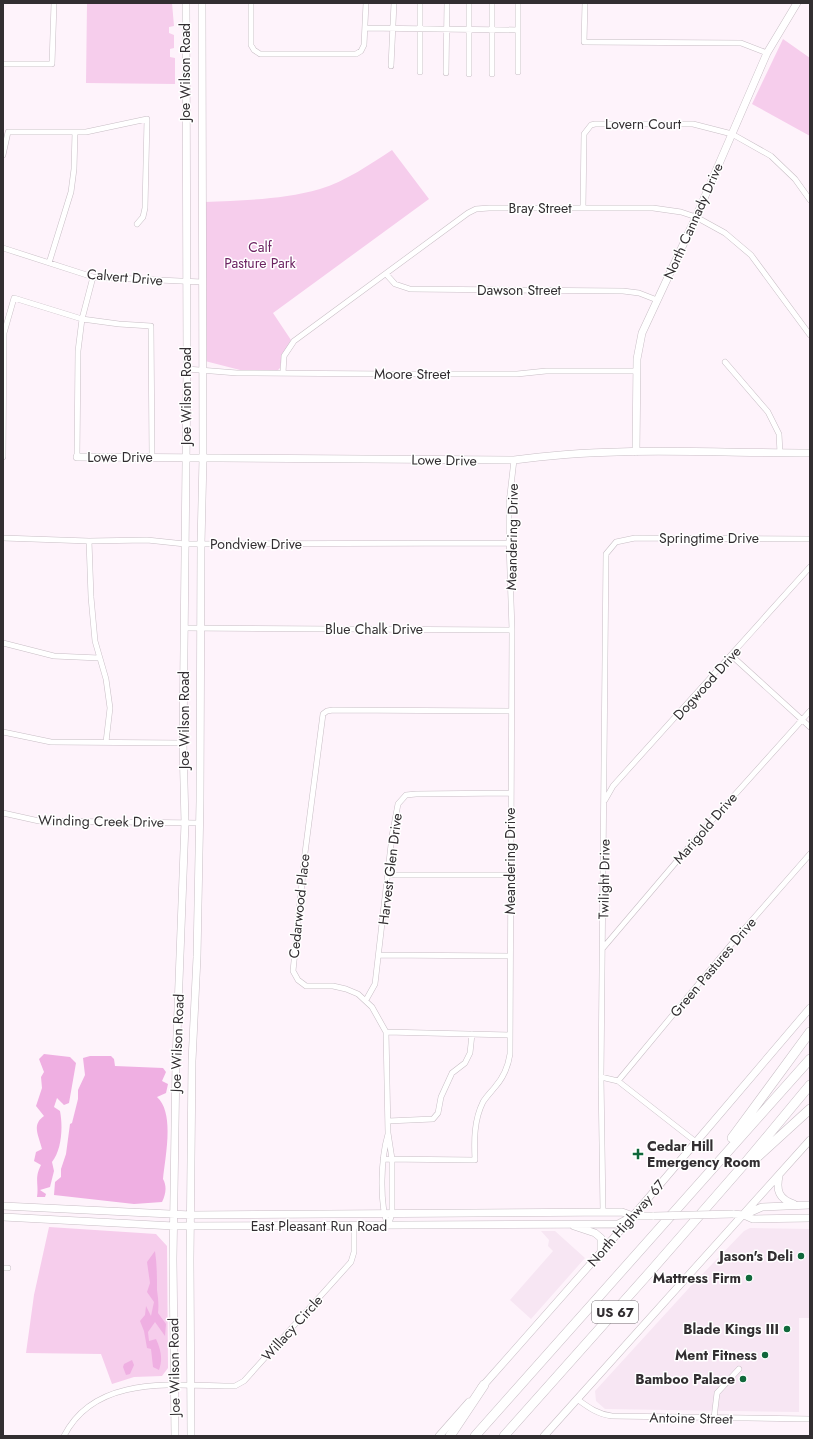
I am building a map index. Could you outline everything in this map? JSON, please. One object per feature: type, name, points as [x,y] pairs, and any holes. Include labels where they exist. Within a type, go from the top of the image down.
[{"type":"highway","points":[[698,1185],[810,1032]]},
{"type":"highway","name":"US 67","points":[[475,1436],[810,1059]]},
{"type":"highway","name":"US 67","points":[[504,1436],[725,1187],[810,1085]]},
{"type":"highway","points":[[725,1187],[810,1109]]},
{"type":"highway","points":[[450,1436],[484,1385]]},
{"type":"main road","name":"Joe Wilson Road","points":[[175,1436],[174,1214],[176,1061],[185,823],[183,743],[187,369],[186,3]]},
{"type":"main road","name":"Joe Wilson Road","points":[[192,1436],[190,1215],[192,1061],[197,957],[202,628],[202,3]]},
{"type":"main road","name":"North Cannady Drive","points":[[636,452],[636,371],[638,346],[642,333],[696,217],[767,53],[797,3]]},
{"type":"main road","name":"Lowe Drive","points":[[77,457],[514,460],[555,455],[636,452],[810,453]]},
{"type":"main road","name":"North Highway 67","points":[[438,1436],[601,1253],[810,1008]]},
{"type":"main road","points":[[544,1436],[810,1140]]},
{"type":"main road","points":[[779,1174],[777,1191],[786,1202],[798,1205]]},
{"type":"main road","points":[[744,1215],[762,1206],[810,1205]]},
{"type":"main road","name":"East Pleasant Run Road","points":[[3,1206],[190,1215],[622,1212],[633,1216],[733,1214],[744,1215],[753,1219],[810,1218]]},
{"type":"main road","name":"East Pleasant Run Road","points":[[3,1217],[174,1226],[388,1226],[618,1224],[633,1216]]},
{"type":"main road","points":[[566,1224],[595,1233],[601,1238],[601,1253]]},
{"type":"street","points":[[3,64],[52,64],[54,3]]},
{"type":"street","points":[[251,3],[251,45],[254,50],[260,54],[356,54],[361,51],[364,45],[366,3]]},
{"type":"street","points":[[390,66],[394,29],[394,3]]},
{"type":"street","points":[[420,3],[420,72]]},
{"type":"street","points":[[446,3],[446,73]]},
{"type":"street","points":[[468,74],[469,3]]},
{"type":"street","points":[[492,3],[492,74]]},
{"type":"street","points":[[518,3],[518,72]]},
{"type":"street","points":[[585,3],[584,42],[741,43],[767,53]]},
{"type":"street","points":[[365,28],[518,30]]},
{"type":"street","points":[[3,155],[8,132],[98,131],[147,118],[145,208],[143,217],[137,224]]},
{"type":"street","name":"Lovern Court","points":[[583,208],[584,134],[591,125],[693,124],[732,134]]},
{"type":"street","points":[[49,263],[71,192],[74,169],[75,132]]},
{"type":"street","points":[[732,134],[771,156],[795,180],[810,200]]},
{"type":"street","name":"Bray Street","points":[[283,374],[284,356],[294,341],[386,274],[424,244],[476,209],[663,208],[696,217],[725,233],[751,255],[810,335]]},
{"type":"street","name":"Calvert Drive","points":[[3,248],[93,277],[202,282]]},
{"type":"street","name":"Dawson Street","points":[[386,274],[395,284],[410,289],[623,291],[639,293],[657,300]]},
{"type":"street","points":[[77,457],[77,391],[82,319],[93,277]]},
{"type":"street","points":[[3,457],[4,333],[14,298],[82,319],[119,324],[151,326],[152,458]]},
{"type":"street","points":[[725,362],[768,412],[779,434],[780,453]]},
{"type":"street","name":"Moore Street","points":[[187,369],[203,369],[237,373],[283,374],[517,374],[546,371],[636,371]]},
{"type":"street","name":"Meandering Drive","points":[[383,1159],[475,1160],[475,1129],[478,1114],[484,1100],[504,1076],[510,1054],[510,793],[512,630],[509,503],[514,460]]},
{"type":"street","name":"Pondview Drive","points":[[3,538],[89,541],[147,540],[185,544],[509,544]]},
{"type":"street","name":"Springtime Drive","points":[[610,548],[616,542],[623,539],[635,538],[810,539]]},
{"type":"street","points":[[89,541],[94,641],[106,678],[110,708],[106,742]]},
{"type":"street","name":"Twilight Drive","points":[[603,1212],[601,1077],[605,800],[606,554],[610,548]]},
{"type":"street","name":"Dogwood Drive","points":[[605,800],[613,786],[732,656],[810,567]]},
{"type":"street","name":"Blue Chalk Drive","points":[[185,628],[512,630]]},
{"type":"street","points":[[3,642],[54,656],[99,658]]},
{"type":"street","points":[[732,656],[810,727]]},
{"type":"street","name":"Cedarwood Place","points":[[388,1226],[392,1214],[392,1159],[388,1133],[386,1032],[379,1016],[366,1000],[358,994],[333,986],[306,986],[298,980],[293,971],[305,853],[323,714],[327,711],[333,710],[511,711]]},
{"type":"street","name":"Marigold Drive","points":[[603,948],[705,828],[810,711]]},
{"type":"street","points":[[3,732],[50,742],[183,743]]},
{"type":"street","name":"Harvest Glen Drive","points":[[366,1000],[375,984],[389,875],[392,836],[398,804],[406,795],[510,793]]},
{"type":"street","name":"Winding Creek Drive","points":[[3,813],[39,821],[199,823]]},
{"type":"street","name":"Green Pastures Drive","points":[[618,1081],[734,941],[810,854]]},
{"type":"street","points":[[389,875],[510,875]]},
{"type":"street","points":[[379,955],[510,956]]},
{"type":"street","points":[[386,1032],[510,1035]]},
{"type":"street","points":[[388,1121],[433,1119],[438,1113],[441,1097],[452,1073],[465,1062],[470,1053],[472,1034]]},
{"type":"street","points":[[601,1077],[618,1081],[696,1142]]},
{"type":"street","name":"Cedarwood Place","points":[[383,1214],[383,1151],[388,1133]]},
{"type":"street","points":[[383,1214],[388,1226]]},
{"type":"street","name":"Willacy Circle","points":[[64,1436],[76,1416],[109,1394],[139,1387],[235,1386],[244,1381],[351,1262],[354,1252],[354,1226]]},
{"type":"street","points":[[714,1418],[717,1393],[739,1369]]},
{"type":"street","name":"Antoine Street","points":[[577,1399],[603,1415],[810,1419]]},
{"type":"shaded area","points":[[44,1054],[70,1057],[76,1063],[69,1103],[64,1105],[57,1098],[54,1107],[60,1111],[61,1138],[58,1151],[52,1162],[54,1171],[50,1187],[40,1190],[46,1194],[45,1197],[37,1197],[37,1177],[41,1165],[34,1161],[36,1152],[42,1149],[37,1127],[40,1119],[44,1116],[36,1106],[42,1088],[41,1077],[44,1072],[39,1059]]},
{"type":"shaded area","points":[[90,1056],[111,1056],[114,1059],[115,1066],[163,1068],[166,1072],[162,1081],[168,1084],[166,1093],[157,1097],[163,1104],[166,1113],[168,1136],[163,1179],[166,1190],[162,1202],[134,1204],[54,1195],[55,1182],[61,1177],[61,1169],[66,1154],[70,1124],[72,1123],[78,1099],[78,1090],[85,1075],[83,1058]]},
{"type":"shaded area","points":[[750,1228],[810,1229],[810,1318],[799,1318],[799,1412],[605,1409],[596,1401],[595,1391],[689,1288],[744,1231]]},
{"type":"shaded area","points":[[541,1231],[555,1231],[585,1258],[531,1319],[510,1300],[553,1251],[548,1246],[549,1240]]},
{"type":"shaded area","points":[[155,1251],[157,1266],[158,1313],[166,1324],[165,1336],[155,1322],[148,1332],[149,1341],[156,1339],[159,1347],[161,1358],[159,1370],[153,1367],[151,1349],[147,1348],[144,1331],[140,1321],[145,1315],[146,1306],[151,1316],[154,1302],[147,1292],[150,1283],[147,1262]]},
{"type":"shaded area","points":[[132,1360],[134,1365],[130,1374],[126,1375],[123,1367],[124,1364]]},
{"type":"green space","points":[[87,3],[172,3],[174,26],[169,27],[169,33],[174,35],[174,48],[170,49],[170,57],[175,58],[175,84],[86,83]]},
{"type":"green space","points":[[783,39],[810,58],[810,136],[752,104]]},
{"type":"green space","name":"Calf Pasture Park","points":[[392,150],[429,199],[273,313],[291,340],[282,357],[280,368],[277,371],[240,370],[205,361],[205,202],[248,200],[306,193],[330,186],[348,177]]},
{"type":"green space","points":[[49,1227],[156,1234],[167,1246],[168,1368],[162,1376],[134,1377],[112,1384],[101,1354],[26,1353],[34,1295]]},
{"type":"place","name":"Cedar Hill Emergency Room","points":[[638,1154]]},
{"type":"place","name":"Jason's Deli","points":[[801,1256]]},
{"type":"place","name":"Mattress Firm","points":[[749,1278]]},
{"type":"place","name":"Blade Kings III","points":[[787,1329]]},
{"type":"place","name":"Ment Fitness","points":[[765,1355]]},
{"type":"place","name":"Bamboo Palace","points":[[743,1379]]}]
